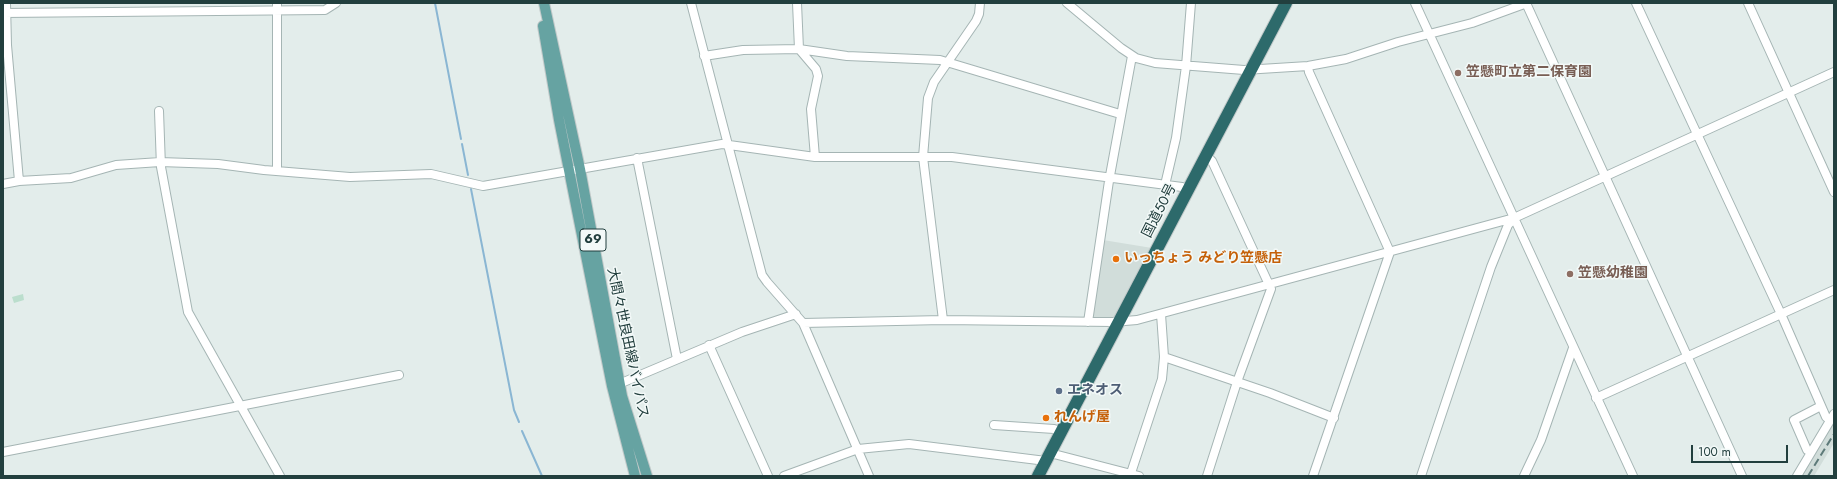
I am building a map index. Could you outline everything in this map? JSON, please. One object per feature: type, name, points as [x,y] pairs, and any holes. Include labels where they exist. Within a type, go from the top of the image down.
[{"type":"highway","name":"国道50号","points":[[1038,476],[1286,3]]},
{"type":"main road","name":"大間々世良田線バイパス","points":[[540,3],[546,46],[619,384],[632,432],[647,476]]},
{"type":"main road","name":"大間々世良田線バイパス","points":[[544,3],[612,386],[635,476]]},
{"type":"street","points":[[6,3],[5,13],[7,45],[19,181]]},
{"type":"street","points":[[691,3],[762,275],[803,323],[869,476]]},
{"type":"street","points":[[797,3],[799,50],[817,71],[818,82],[811,109],[815,157]]},
{"type":"street","points":[[943,320],[923,157],[929,93],[934,82],[976,21],[979,14],[980,3]]},
{"type":"street","points":[[1067,3],[1132,56],[1155,63],[1251,70],[1308,66],[1346,59],[1429,33],[1472,23],[1527,3],[1604,177],[1688,356],[1742,476]]},
{"type":"street","points":[[1165,185],[1176,138],[1186,66],[1191,3]]},
{"type":"street","points":[[1415,3],[1633,476]]},
{"type":"street","points":[[1636,3],[1781,314],[1826,417],[1832,417]]},
{"type":"street","points":[[1748,3],[1834,192]]},
{"type":"street","points":[[5,13],[277,6],[325,10],[332,4]]},
{"type":"street","points":[[277,6],[277,171]]},
{"type":"street","points":[[704,56],[743,50],[799,50],[847,56],[948,62],[1120,114]]},
{"type":"street","points":[[1088,322],[1120,114],[1132,56]]},
{"type":"street","points":[[1308,66],[1309,72],[1390,252],[1313,476]]},
{"type":"street","points":[[803,323],[943,320],[1119,322],[1137,320],[1514,218],[1834,72]]},
{"type":"street","points":[[159,111],[160,162],[188,312],[280,476]]},
{"type":"street","points":[[3,184],[19,181],[71,178],[116,165],[160,162],[225,164],[277,171],[369,177],[431,174],[483,186],[637,158],[728,144],[815,157],[952,157],[1165,185],[1188,190]]},
{"type":"street","points":[[1206,155],[1212,161],[1269,285],[1270,292],[1237,382],[1207,476]]},
{"type":"street","points":[[637,158],[677,359]]},
{"type":"street","points":[[1420,476],[1491,267],[1508,225],[1514,218]]},
{"type":"street","points":[[1596,398],[1834,290]]},
{"type":"street","points":[[619,384],[709,345],[796,314]]},
{"type":"street","points":[[784,476],[858,449],[909,444],[1048,457],[1133,475],[1159,393],[1164,358],[1161,314]]},
{"type":"street","points":[[709,345],[768,476]]},
{"type":"street","points":[[1524,476],[1541,440],[1573,348]]},
{"type":"street","points":[[1164,358],[1237,382],[1334,418]]},
{"type":"street","points":[[3,452],[241,407],[399,375]]},
{"type":"street","points":[[1811,452],[1808,450],[1794,420],[1821,406]]},
{"type":"street","points":[[1797,476],[1832,417]]},
{"type":"street","points":[[994,425],[1054,429],[1062,432]]},
{"type":"shaded area","points":[[1103,240],[1152,248],[1115,318],[1112,319],[1093,317]]},
{"type":"shaded area","points":[[1834,419],[1834,443],[1814,476],[1799,476]]},
{"type":"green space","points":[[23,294],[24,300],[14,303],[12,297]]},
{"type":"waterway","points":[[435,3],[461,139]]},
{"type":"waterway","points":[[462,144],[468,175]]},
{"type":"waterway","points":[[471,189],[514,410],[519,422]]},
{"type":"waterway","points":[[522,431],[542,476]]},
{"type":"railway","points":[[1808,476],[1834,434]]},
{"type":"place","name":"笠懸町立第二保育園","points":[[1458,73]]},
{"type":"place","name":"いっちょう みどり笠懸店","points":[[1116,259]]},
{"type":"place","name":"笠懸幼稚園","points":[[1570,274]]},
{"type":"place","name":"エネオス","points":[[1059,391]]},
{"type":"place","name":"れんげ屋","points":[[1046,418]]}]
